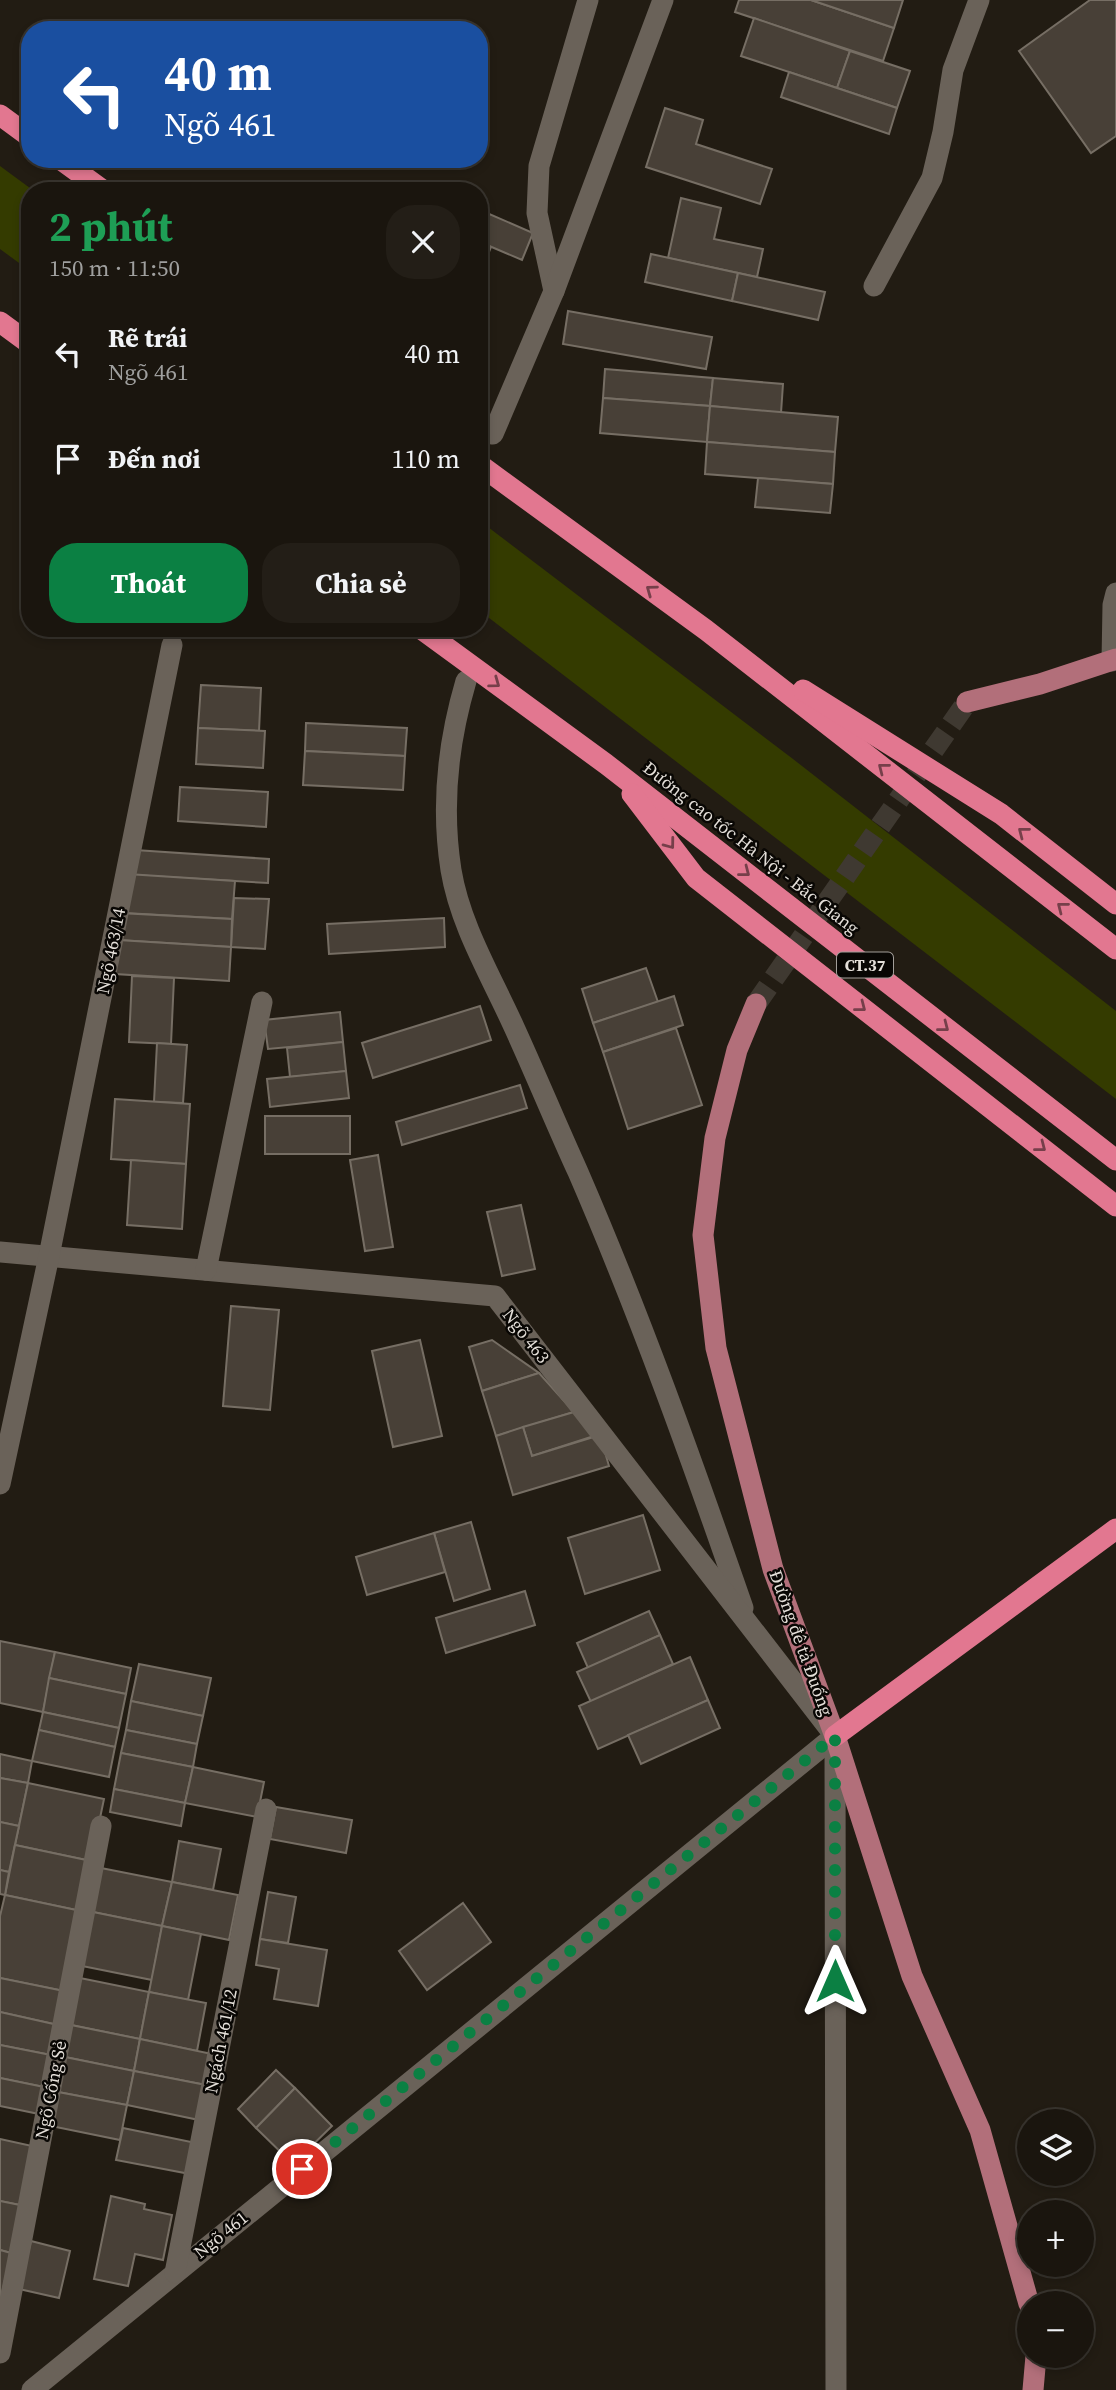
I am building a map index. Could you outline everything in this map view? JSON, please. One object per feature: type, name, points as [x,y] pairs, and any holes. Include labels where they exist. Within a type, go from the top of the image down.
[{"type":"highway","points":[[0,115],[21,130]]},
{"type":"highway","points":[[73,168],[92,182]]},
{"type":"highway","points":[[0,322],[21,337]]},
{"type":"highway","points":[[488,471],[706,630],[1116,949]]},
{"type":"highway","points":[[706,630],[1001,814],[1116,904]]},
{"type":"highway","name":"Đường cao tốc Hà Nội - Bắc Giang","points":[[432,637],[614,771],[1116,1160]]},
{"type":"highway","points":[[614,771],[696,878],[1116,1206]]},
{"type":"highway","points":[[835,1736],[1116,1529]]},
{"type":"main road","points":[[967,702],[1040,684],[1114,660]]},
{"type":"main road","name":"Đường đê tả Đuống","points":[[756,1004],[737,1049],[715,1138],[703,1236],[716,1348],[769,1556],[835,1736],[912,1976],[980,2130],[1025,2291]]},
{"type":"main road","points":[[1033,2390],[1035,2368]]},
{"type":"street","points":[[554,291],[537,214],[540,166],[588,0]]},
{"type":"street","points":[[493,434],[554,291],[663,0]]},
{"type":"street","points":[[874,286],[932,178],[953,69],[979,0]]},
{"type":"street","points":[[1114,660],[1113,605],[1116,593]]},
{"type":"street","name":"Ngõ 463/14","points":[[0,1484],[49,1256],[172,645]]},
{"type":"street","points":[[466,681],[454,723],[447,777],[447,832],[455,886],[471,938],[514,1026],[600,1223],[670,1396],[750,1626]]},
{"type":"street","points":[[206,1270],[262,1002]]},
{"type":"street","name":"Ngõ 463","points":[[0,1252],[495,1296],[835,1736]]},
{"type":"street","points":[[835,1736],[836,2390]]},
{"type":"street","name":"Ngõ 461","points":[[32,2390],[835,1736]]},
{"type":"street","name":"Ngách 461/12","points":[[174,2273],[267,1809]]},
{"type":"street","name":"Ngõ Cống Sẻ","points":[[0,2353],[102,1826]]},
{"type":"green space","points":[[0,166],[22,182],[21,264],[0,249]]},
{"type":"green space","points":[[488,527],[793,759],[1116,1011],[1116,1099],[488,617]]},
{"type":"building","points":[[739,0],[811,0],[894,28],[883,61],[735,12]]},
{"type":"building","points":[[811,0],[903,0],[894,28]]},
{"type":"building","points":[[1090,0],[1116,0],[1116,136],[1091,153],[1019,51]]},
{"type":"building","points":[[754,18],[850,51],[837,88],[741,56]]},
{"type":"building","points":[[850,51],[910,71],[897,108],[837,88]]},
{"type":"building","points":[[789,72],[897,108],[889,134],[781,97]]},
{"type":"building","points":[[665,108],[703,120],[696,144],[772,169],[760,204],[646,167]]},
{"type":"building","points":[[681,198],[721,208],[714,239],[763,249],[757,277],[668,258]]},
{"type":"building","points":[[488,213],[533,233],[522,260],[488,245]]},
{"type":"building","points":[[651,254],[738,273],[732,301],[645,282]]},
{"type":"building","points":[[738,273],[825,292],[818,320],[732,301]]},
{"type":"building","points":[[568,311],[712,337],[706,369],[563,344]]},
{"type":"building","points":[[605,369],[713,378],[710,406],[603,398]]},
{"type":"building","points":[[713,378],[783,384],[781,413],[710,406]]},
{"type":"building","points":[[603,398],[710,406],[707,442],[600,433]]},
{"type":"building","points":[[710,406],[838,417],[835,452],[707,442]]},
{"type":"building","points":[[707,442],[835,452],[833,484],[705,474]]},
{"type":"building","points":[[758,478],[833,484],[830,513],[755,507]]},
{"type":"building","points":[[201,685],[261,688],[259,731],[198,728]]},
{"type":"building","points":[[306,723],[407,728],[405,756],[305,751]]},
{"type":"building","points":[[198,728],[265,731],[263,768],[196,764]]},
{"type":"building","points":[[305,751],[405,756],[403,790],[303,785]]},
{"type":"building","points":[[180,787],[268,792],[266,827],[178,821]]},
{"type":"building","points":[[135,850],[269,859],[268,883],[133,875]]},
{"type":"building","points":[[127,874],[235,881],[232,919],[124,913]]},
{"type":"building","points":[[234,898],[269,899],[265,949],[231,947]]},
{"type":"building","points":[[119,913],[232,919],[231,947],[118,940]]},
{"type":"building","points":[[444,918],[445,947],[329,954],[327,924]]},
{"type":"building","points":[[118,940],[231,947],[229,981],[115,974]]},
{"type":"building","points":[[646,968],[658,1002],[593,1023],[582,989]]},
{"type":"building","points":[[132,976],[174,978],[171,1044],[129,1042]]},
{"type":"building","points":[[674,996],[683,1025],[603,1052],[593,1023]]},
{"type":"building","points":[[480,1006],[491,1040],[373,1078],[362,1043]]},
{"type":"building","points":[[340,1012],[343,1042],[268,1049],[264,1020]]},
{"type":"building","points":[[676,1028],[702,1105],[628,1129],[603,1052]]},
{"type":"building","points":[[343,1042],[346,1071],[290,1077],[287,1048]]},
{"type":"building","points":[[157,1043],[187,1045],[183,1103],[154,1102]]},
{"type":"building","points":[[346,1071],[349,1098],[270,1107],[267,1079]]},
{"type":"building","points":[[520,1085],[527,1108],[402,1145],[396,1122]]},
{"type":"building","points":[[115,1099],[190,1104],[186,1164],[111,1159]]},
{"type":"building","points":[[265,1116],[350,1116],[350,1154],[265,1154]]},
{"type":"building","points":[[378,1155],[393,1247],[365,1251],[350,1160]]},
{"type":"building","points":[[131,1160],[186,1164],[182,1229],[127,1225]]},
{"type":"building","points":[[521,1205],[535,1269],[502,1276],[487,1212]]},
{"type":"building","points":[[231,1306],[279,1310],[270,1410],[223,1406]]},
{"type":"building","points":[[420,1340],[442,1436],[393,1447],[372,1351]]},
{"type":"building","points":[[492,1340],[539,1373],[482,1391],[469,1347]]},
{"type":"building","points":[[539,1373],[574,1412],[496,1436],[482,1391]]},
{"type":"building","points":[[574,1412],[594,1436],[532,1456],[523,1427]]},
{"type":"building","points":[[523,1427],[532,1456],[600,1435],[609,1466],[513,1495],[496,1436]]},
{"type":"building","points":[[643,1515],[660,1570],[585,1594],[568,1538]]},
{"type":"building","points":[[471,1522],[490,1589],[454,1601],[434,1533]]},
{"type":"building","points":[[434,1533],[445,1572],[367,1595],[356,1557]]},
{"type":"building","points":[[525,1591],[535,1625],[446,1653],[436,1618]]},
{"type":"building","points":[[649,1611],[660,1635],[588,1668],[577,1643]]},
{"type":"building","points":[[660,1635],[673,1664],[591,1702],[577,1672]]},
{"type":"building","points":[[0,1641],[55,1652],[43,1712],[0,1703]]},
{"type":"building","points":[[55,1652],[131,1668],[126,1694],[49,1678]]},
{"type":"building","points":[[690,1657],[708,1700],[598,1749],[579,1706]]},
{"type":"building","points":[[139,1664],[211,1678],[203,1716],[131,1701]]},
{"type":"building","points":[[49,1678],[126,1694],[119,1728],[43,1712]]},
{"type":"building","points":[[708,1700],[720,1728],[641,1764],[628,1735]]},
{"type":"building","points":[[131,1701],[203,1716],[197,1744],[126,1730]]},
{"type":"building","points":[[43,1712],[119,1728],[115,1747],[39,1730]]},
{"type":"building","points":[[39,1730],[115,1747],[109,1777],[32,1761]]},
{"type":"building","points":[[126,1730],[197,1744],[193,1767],[121,1753]]},
{"type":"building","points":[[121,1753],[193,1767],[185,1803],[114,1789]]},
{"type":"building","points":[[0,1754],[32,1761],[28,1783],[0,1778]]},
{"type":"building","points":[[193,1767],[264,1782],[257,1817],[185,1803]]},
{"type":"building","points":[[0,1778],[28,1783],[19,1826],[0,1822]]},
{"type":"building","points":[[28,1783],[104,1799],[91,1861],[15,1845]]},
{"type":"building","points":[[114,1789],[185,1803],[181,1826],[110,1812]]},
{"type":"building","points":[[276,1807],[352,1820],[346,1853],[270,1839]]},
{"type":"building","points":[[0,1822],[19,1826],[9,1872],[0,1870]]},
{"type":"building","points":[[179,1841],[221,1849],[213,1890],[172,1882]]},
{"type":"building","points":[[15,1845],[91,1861],[81,1911],[5,1895]]},
{"type":"building","points":[[101,1868],[172,1882],[162,1926],[93,1912]]},
{"type":"building","points":[[0,1870],[9,1872],[5,1895],[0,1894]]},
{"type":"building","points":[[172,1882],[238,1895],[229,1940],[162,1926]]},
{"type":"building","points":[[268,1892],[296,1897],[288,1943],[260,1939]]},
{"type":"building","points":[[5,1895],[81,1911],[64,1991],[0,1978],[0,1916]]},
{"type":"building","points":[[463,1903],[491,1942],[427,1990],[399,1951]]},
{"type":"building","points":[[93,1912],[162,1926],[152,1980],[82,1966]]},
{"type":"building","points":[[162,1926],[201,1934],[188,2000],[149,1992]]},
{"type":"building","points":[[260,1939],[327,1950],[318,2006],[274,1999],[279,1969],[256,1965]]},
{"type":"building","points":[[0,1978],[64,1991],[58,2025],[0,2012]]},
{"type":"building","points":[[80,1978],[149,1992],[140,2039],[71,2025]]},
{"type":"building","points":[[149,1992],[206,2003],[197,2051],[140,2039]]},
{"type":"building","points":[[0,2012],[58,2025],[51,2055],[0,2045]]},
{"type":"building","points":[[71,2025],[140,2039],[134,2071],[65,2057]]},
{"type":"building","points":[[140,2039],[212,2054],[206,2085],[134,2071]]},
{"type":"building","points":[[0,2045],[51,2055],[44,2087],[0,2078]]},
{"type":"building","points":[[65,2057],[134,2071],[127,2105],[58,2092]]},
{"type":"building","points":[[276,2070],[295,2088],[256,2128],[238,2109]]},
{"type":"building","points":[[134,2071],[206,2085],[199,2120],[127,2105]]},
{"type":"building","points":[[0,2078],[44,2087],[39,2114],[0,2106]]},
{"type":"building","points":[[295,2088],[332,2126],[293,2164],[256,2128]]},
{"type":"building","points":[[58,2092],[127,2105],[120,2140],[51,2126]]},
{"type":"building","points":[[123,2128],[196,2143],[190,2174],[116,2160]]},
{"type":"building","points":[[0,2139],[32,2146],[20,2205],[0,2201]]},
{"type":"building","points":[[111,2196],[145,2204],[144,2209],[172,2215],[163,2260],[135,2254],[128,2286],[94,2279]]},
{"type":"building","points":[[0,2201],[20,2205],[11,2253],[0,2250]]},
{"type":"building","points":[[31,2241],[70,2251],[59,2298],[19,2289]]},
{"type":"building","points":[[0,2250],[11,2253],[0,2302]]},
{"type":"tunnel","points":[[756,1004],[967,702]]},
{"type":"route","points":[[302,2169],[835,1736],[835,1981]]}]
